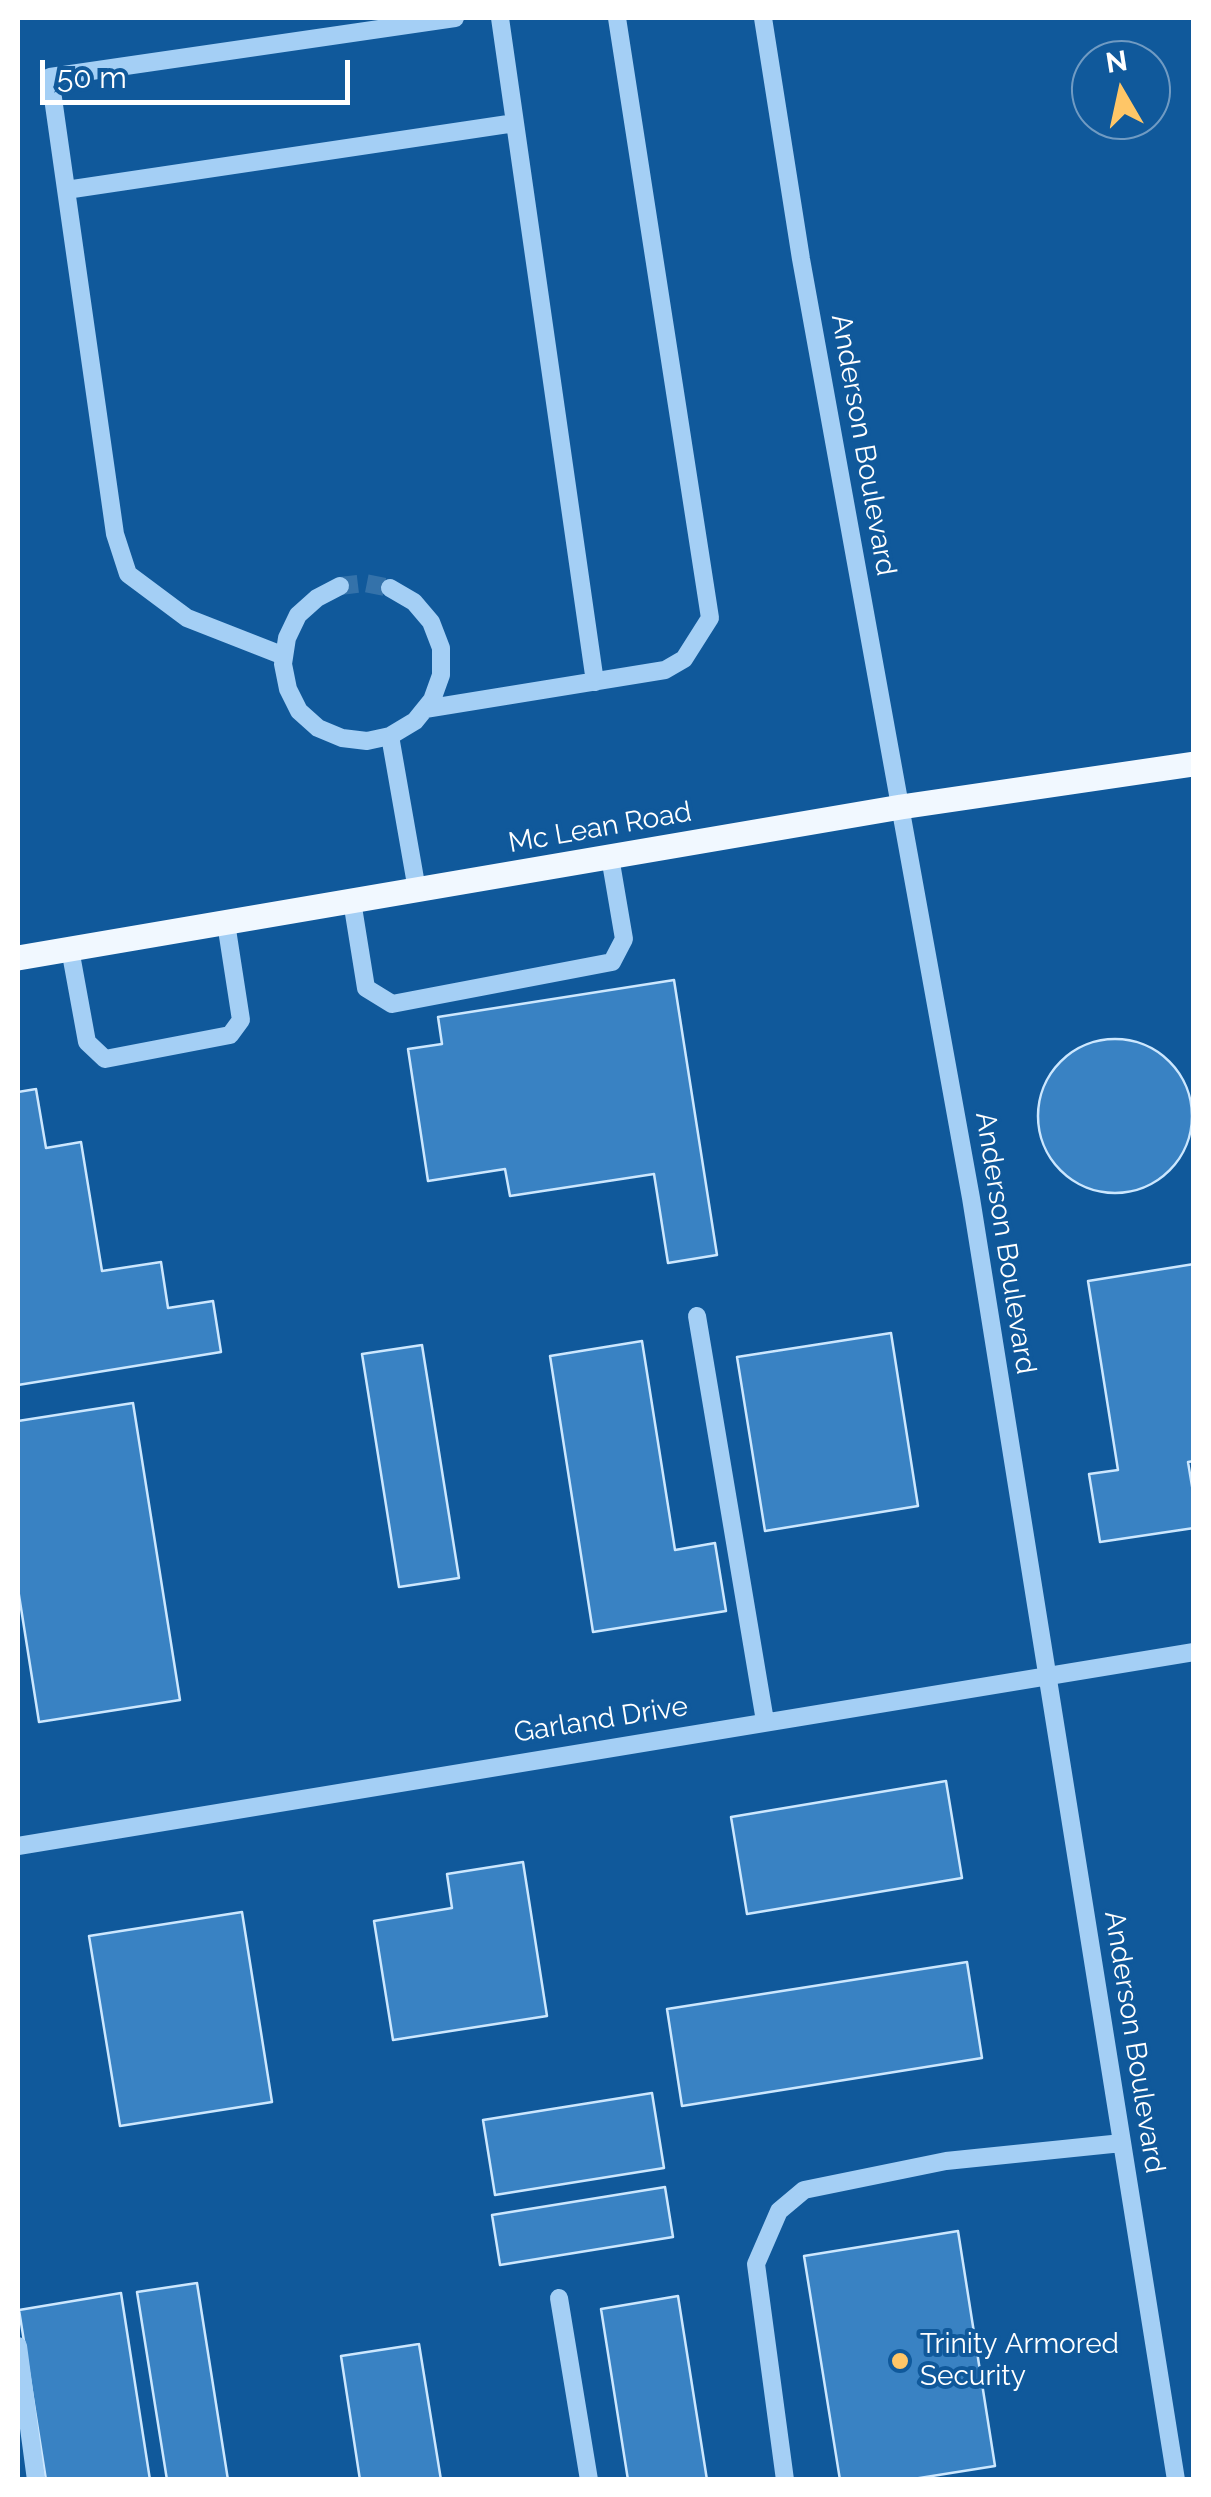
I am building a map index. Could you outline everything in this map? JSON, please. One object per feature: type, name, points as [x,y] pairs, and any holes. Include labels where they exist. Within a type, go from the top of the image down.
[{"type":"main road","name":"Mc Lean Road","points":[[18,958],[900,807],[1194,764]]},
{"type":"street","points":[[284,656],[187,618],[128,574],[116,534],[50,77],[454,18]]},
{"type":"street","points":[[500,18],[595,682]]},
{"type":"street","points":[[425,709],[665,670],[684,658],[710,618],[617,18]]},
{"type":"street","name":"Anderson Boulevard","points":[[763,18],[801,259],[971,1198],[1176,2480]]},
{"type":"street","points":[[66,190],[516,123]]},
{"type":"street","points":[[340,586],[316,598],[298,615],[286,638],[288,688],[299,711],[318,728],[342,738],[367,742],[390,736],[415,721],[432,700],[441,675],[441,648],[431,622],[414,602],[390,588]]},
{"type":"street","points":[[390,736],[417,890]]},
{"type":"street","points":[[352,901],[366,988],[392,1004],[612,962],[624,939],[610,857]]},
{"type":"street","points":[[70,949],[87,1042],[105,1059],[230,1036],[241,1020],[226,922]]},
{"type":"street","points":[[697,1316],[766,1721]]},
{"type":"street","name":"Garland Drive","points":[[18,1846],[1194,1652]]},
{"type":"street","points":[[785,2480],[756,2264],[779,2212],[804,2190],[946,2161],[1122,2142]]},
{"type":"street","points":[[560,2298],[589,2480]]},
{"type":"street","points":[[18,2346],[36,2480]]},
{"type":"building","points":[[674,980],[717,1255],[668,1263],[654,1174],[510,1196],[505,1169],[428,1181],[408,1049],[442,1044],[438,1017]]},
{"type":"building","points":[[1115,1039],[1145,1044],[1170,1061],[1187,1086],[1192,1116],[1187,1146],[1170,1171],[1145,1188],[1115,1193],[1085,1188],[1060,1171],[1043,1146],[1038,1116],[1043,1086],[1060,1061],[1085,1044]]},
{"type":"building","points":[[36,1089],[46,1148],[81,1142],[102,1271],[161,1262],[168,1308],[213,1301],[221,1352],[18,1385],[18,1092]]},
{"type":"building","points":[[1194,1264],[1194,1461],[1188,1462],[1194,1528],[1100,1542],[1089,1474],[1118,1470],[1088,1281]]},
{"type":"building","points":[[891,1333],[918,1506],[765,1531],[737,1357]]},
{"type":"building","points":[[642,1341],[675,1550],[715,1543],[726,1611],[593,1632],[550,1356]]},
{"type":"building","points":[[422,1345],[459,1578],[399,1587],[362,1354]]},
{"type":"building","points":[[133,1403],[180,1700],[39,1722],[18,1589],[18,1421]]},
{"type":"building","points":[[946,1781],[962,1878],[747,1914],[731,1817]]},
{"type":"building","points":[[523,1862],[547,2016],[393,2040],[374,1921],[452,1908],[447,1874]]},
{"type":"building","points":[[242,1912],[272,2102],[120,2126],[89,1936]]},
{"type":"building","points":[[967,1962],[982,2058],[682,2106],[667,2009]]},
{"type":"building","points":[[652,2093],[664,2168],[495,2195],[483,2120]]},
{"type":"building","points":[[665,2187],[673,2237],[500,2265],[492,2215]]},
{"type":"building","name":"Trinity Armored Security","points":[[958,2231],[995,2466],[907,2480],[840,2480],[804,2256]]},
{"type":"building","points":[[197,2283],[228,2480],[167,2480],[137,2292]]},
{"type":"building","points":[[121,2293],[150,2480],[46,2480],[19,2310]]},
{"type":"building","points":[[678,2296],[707,2480],[628,2480],[601,2309]]},
{"type":"building","points":[[419,2344],[441,2480],[360,2480],[341,2356]]},
{"type":"tunnel","points":[[340,586],[365,583],[390,588]]},
{"type":"place","name":"Trinity Armored Security","points":[[900,2361]]}]
